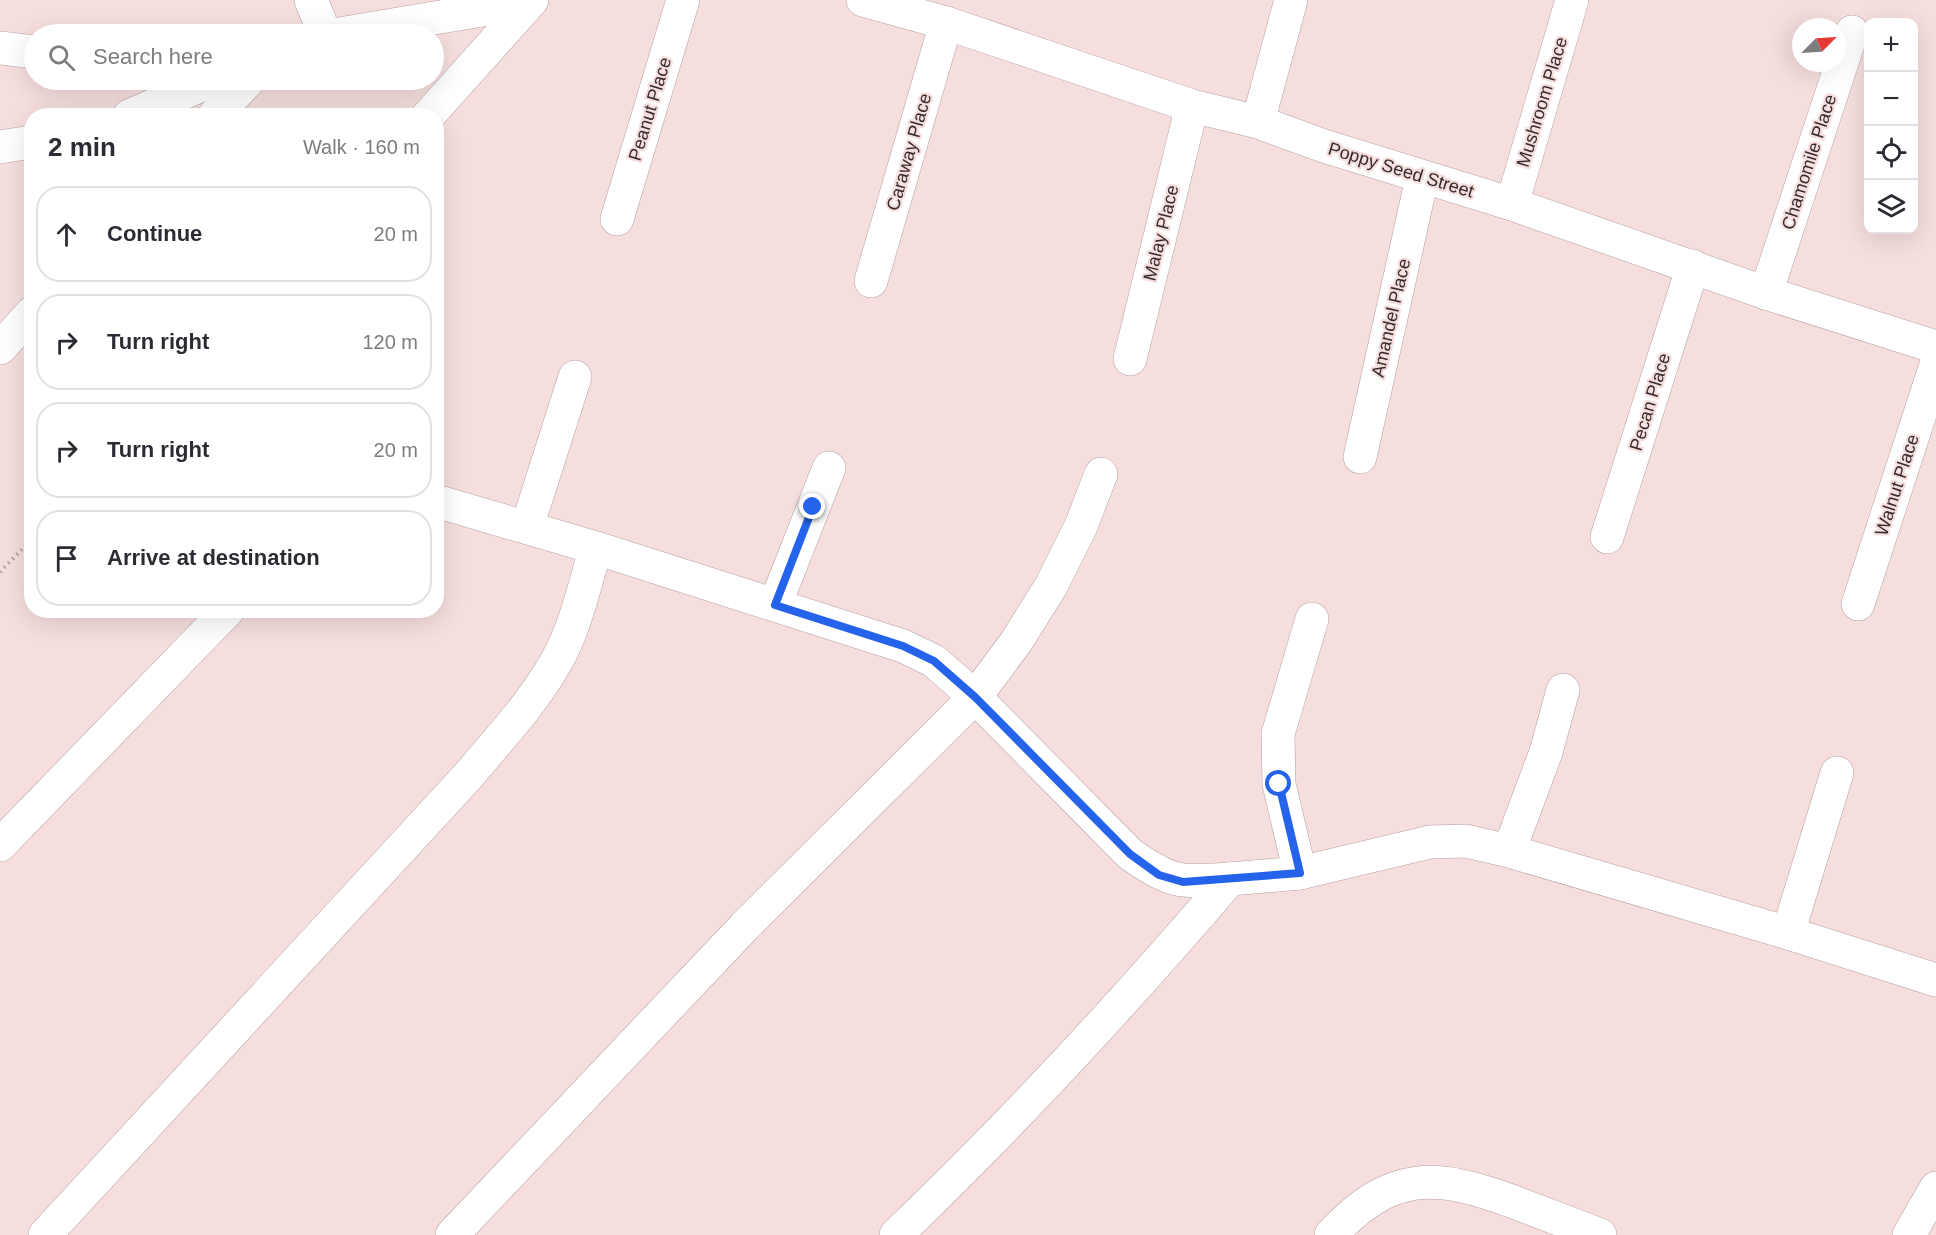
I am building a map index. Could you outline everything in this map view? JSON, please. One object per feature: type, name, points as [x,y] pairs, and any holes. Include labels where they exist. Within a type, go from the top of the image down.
[{"type":"street","points":[[311,0],[321,24]]},
{"type":"street","name":"Peanut Place","points":[[617,219],[683,0]]},
{"type":"street","name":"Poppy Seed Street","points":[[863,0],[946,23],[1192,106],[1258,122],[1422,178],[1512,204],[1766,293],[1936,347]]},
{"type":"street","points":[[1258,122],[1291,0]]},
{"type":"street","name":"Mushroom Place","points":[[1512,204],[1572,0]]},
{"type":"street","points":[[397,24],[531,1]]},
{"type":"street","points":[[435,108],[531,1]]},
{"type":"street","name":"Caraway Place","points":[[871,281],[946,23]]},
{"type":"street","name":"Chamomile Place","points":[[1766,293],[1852,32]]},
{"type":"street","points":[[0,48],[24,51]]},
{"type":"street","points":[[144,108],[177,90]]},
{"type":"street","points":[[222,108],[239,90]]},
{"type":"street","name":"Malay Place","points":[[1130,359],[1192,106]]},
{"type":"street","points":[[0,147],[24,143]]},
{"type":"street","name":"Amandel Place","points":[[1360,457],[1422,178]]},
{"type":"street","name":"Pecan Place","points":[[1607,537],[1693,266]]},
{"type":"street","points":[[0,348],[24,322]]},
{"type":"street","name":"Walnut Place","points":[[1858,604],[1936,365]]},
{"type":"street","points":[[527,527],[575,377]]},
{"type":"street","points":[[775,605],[829,468]]},
{"type":"street","points":[[452,1235],[744,927],[975,697],[1016,642],[1051,586],[1081,526],[1101,474]]},
{"type":"street","points":[[444,503],[596,548],[903,646],[934,661],[975,697],[1130,854],[1159,875],[1183,882],[1300,873],[1430,842],[1466,841],[1509,851],[1788,933],[1936,980]]},
{"type":"street","points":[[45,1235],[468,776],[519,714],[560,653],[573,625],[596,548]]},
{"type":"street","points":[[0,845],[220,618]]},
{"type":"street","points":[[1300,873],[1279,784],[1278,734],[1312,619]]},
{"type":"street","points":[[1509,851],[1546,752],[1563,690]]},
{"type":"street","points":[[1788,933],[1837,773]]},
{"type":"street","points":[[896,1235],[986,1149],[1122,1004],[1230,879]]},
{"type":"street","points":[[1331,1235],[1350,1215],[1373,1198],[1399,1187],[1426,1182],[1455,1183],[1482,1191],[1600,1235]]},
{"type":"street","points":[[1909,1235],[1936,1188]]},
{"type":"path","points":[[0,572],[24,547]]},
{"type":"route","points":[[813,507],[775,605],[903,646],[934,661],[975,697],[1130,854],[1159,875],[1183,882],[1300,873],[1279,784]]}]
